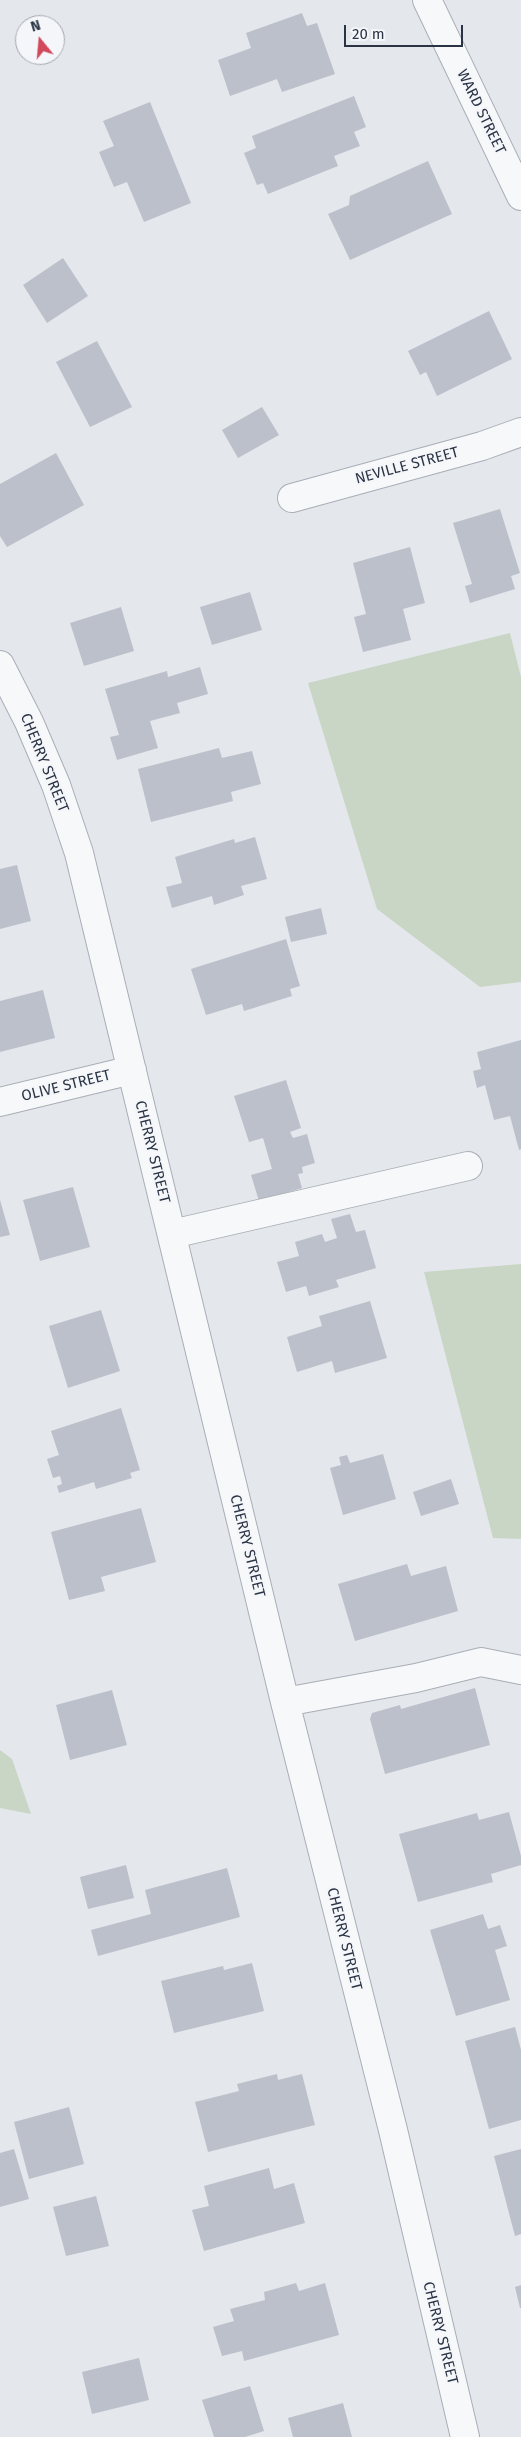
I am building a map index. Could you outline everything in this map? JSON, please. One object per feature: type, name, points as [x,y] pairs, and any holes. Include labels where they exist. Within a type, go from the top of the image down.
[{"type":"street","name":"WARD STREET","points":[[427,0],[521,196]]},
{"type":"street","name":"NEVILLE STREET","points":[[292,498],[482,446],[521,432]]},
{"type":"street","name":"CHERRY STREET","points":[[0,665],[56,784],[79,853],[466,2437]]},
{"type":"street","name":"OLIVE STREET","points":[[0,1102],[132,1070]]},
{"type":"street","points":[[172,1234],[468,1166]]},
{"type":"street","points":[[285,1702],[416,1678],[481,1662],[521,1670]]},
{"type":"green space","points":[[510,633],[521,677],[521,982],[480,987],[377,909],[308,683]]},
{"type":"green space","points":[[521,1264],[521,1539],[493,1538],[424,1272]]},
{"type":"green space","points":[[0,1750],[12,1759],[31,1814],[0,1808]]},
{"type":"building","points":[[302,13],[307,26],[317,23],[335,74],[282,92],[277,79],[230,96],[218,60],[251,48],[246,33]]},
{"type":"building","points":[[354,96],[366,127],[354,132],[360,146],[334,156],[338,166],[268,194],[263,183],[257,185],[244,153],[256,148],[252,136]]},
{"type":"building","points":[[150,102],[191,203],[144,222],[127,182],[114,187],[99,152],[114,146],[103,121]]},
{"type":"building","points":[[428,161],[452,214],[350,260],[328,214],[349,205],[350,196]]},
{"type":"building","points":[[63,258],[88,296],[47,323],[23,285]]},
{"type":"building","points":[[489,311],[512,359],[437,396],[426,372],[420,375],[408,351]]},
{"type":"building","points":[[97,341],[132,407],[90,427],[56,362]]},
{"type":"building","points":[[262,407],[279,435],[238,458],[222,430]]},
{"type":"building","points":[[56,453],[84,505],[7,547],[0,536],[0,484]]},
{"type":"building","points":[[500,509],[520,573],[511,576],[515,589],[470,603],[465,586],[472,584],[453,523]]},
{"type":"building","points":[[410,547],[425,603],[403,609],[411,640],[363,652],[354,617],[366,614],[353,563]]},
{"type":"building","points":[[250,592],[262,630],[212,645],[200,607]]},
{"type":"building","points":[[121,607],[134,651],[84,666],[70,623]]},
{"type":"building","points":[[200,667],[208,694],[177,703],[180,713],[150,721],[158,748],[117,760],[110,737],[119,735],[105,689],[167,671],[168,677]]},
{"type":"building","points":[[219,748],[222,758],[252,751],[261,784],[231,792],[233,801],[151,822],[138,769]]},
{"type":"building","points":[[255,837],[267,879],[241,886],[244,895],[214,905],[212,896],[172,908],[166,887],[182,883],[175,857],[234,839],[235,843]]},
{"type":"building","points":[[17,865],[31,921],[0,929],[0,869]]},
{"type":"building","points":[[321,908],[327,934],[291,942],[285,917]]},
{"type":"building","points":[[286,939],[300,986],[290,989],[292,996],[244,1011],[242,1004],[206,1015],[191,969]]},
{"type":"building","points":[[43,990],[55,1038],[0,1052],[0,1001]]},
{"type":"building","points":[[521,1040],[521,1149],[519,1150],[510,1116],[494,1120],[485,1085],[477,1088],[473,1071],[481,1069],[477,1052]]},
{"type":"building","points":[[286,1080],[301,1128],[290,1132],[293,1138],[307,1134],[315,1163],[302,1167],[303,1173],[298,1174],[302,1188],[259,1201],[251,1175],[272,1169],[263,1138],[249,1142],[234,1096]]},
{"type":"building","points":[[73,1187],[90,1247],[40,1261],[23,1200]]},
{"type":"building","points":[[0,1200],[10,1235],[0,1237]]},
{"type":"building","points":[[350,1214],[356,1232],[365,1230],[376,1268],[336,1280],[339,1287],[309,1296],[306,1286],[286,1292],[277,1262],[299,1256],[295,1242],[322,1234],[325,1242],[337,1238],[331,1219]]},
{"type":"building","points":[[370,1301],[387,1358],[335,1373],[332,1361],[297,1372],[287,1337],[322,1326],[319,1316]]},
{"type":"building","points":[[101,1310],[120,1371],[68,1388],[49,1326]]},
{"type":"building","points":[[121,1408],[140,1470],[130,1473],[132,1478],[96,1489],[94,1482],[59,1493],[57,1486],[62,1484],[60,1476],[53,1478],[47,1459],[59,1455],[51,1431]]},
{"type":"building","points":[[383,1454],[396,1499],[343,1515],[330,1468],[341,1465],[339,1457],[347,1455],[350,1463]]},
{"type":"building","points":[[451,1479],[459,1504],[421,1516],[413,1492]]},
{"type":"building","points":[[141,1508],[156,1562],[101,1577],[105,1591],[69,1600],[51,1532]]},
{"type":"building","points":[[407,1564],[411,1576],[446,1566],[458,1611],[355,1641],[338,1584]]},
{"type":"building","points":[[475,1688],[490,1745],[385,1774],[370,1719],[372,1713],[400,1705],[401,1709]]},
{"type":"building","points":[[112,1690],[127,1745],[70,1760],[56,1705]]},
{"type":"building","points":[[509,1812],[521,1856],[521,1865],[491,1874],[493,1882],[418,1902],[399,1834],[477,1813],[479,1820]]},
{"type":"building","points":[[126,1865],[134,1898],[88,1909],[80,1877]]},
{"type":"building","points":[[227,1868],[240,1917],[98,1956],[91,1930],[151,1914],[145,1890]]},
{"type":"building","points":[[483,1914],[488,1929],[500,1925],[507,1946],[495,1950],[510,2000],[456,2016],[430,1930]]},
{"type":"building","points":[[252,1963],[264,2011],[174,2033],[161,1981],[223,1966],[224,1970]]},
{"type":"building","points":[[515,2027],[521,2050],[521,2120],[489,2129],[465,2041]]},
{"type":"building","points":[[277,2074],[278,2080],[302,2074],[315,2125],[208,2152],[195,2102],[239,2091],[237,2084]]},
{"type":"building","points":[[69,2107],[84,2164],[29,2179],[14,2122]]},
{"type":"building","points":[[14,2149],[29,2199],[0,2207],[0,2153]]},
{"type":"building","points":[[521,2149],[521,2234],[515,2236],[494,2156]]},
{"type":"building","points":[[269,2168],[274,2189],[294,2183],[305,2223],[204,2251],[192,2210],[209,2206],[204,2186]]},
{"type":"building","points":[[96,2196],[109,2246],[66,2256],[53,2207]]},
{"type":"building","points":[[296,2283],[299,2291],[325,2283],[339,2335],[244,2361],[242,2351],[222,2356],[213,2327],[234,2321],[230,2309],[265,2300],[264,2292]]},
{"type":"building","points":[[521,2285],[521,2308],[520,2308],[515,2287]]},
{"type":"building","points":[[139,2358],[149,2400],[92,2414],[82,2372]]},
{"type":"building","points":[[250,2386],[264,2431],[245,2437],[214,2437],[202,2400]]},
{"type":"building","points":[[343,2403],[352,2437],[293,2437],[288,2418]]}]
